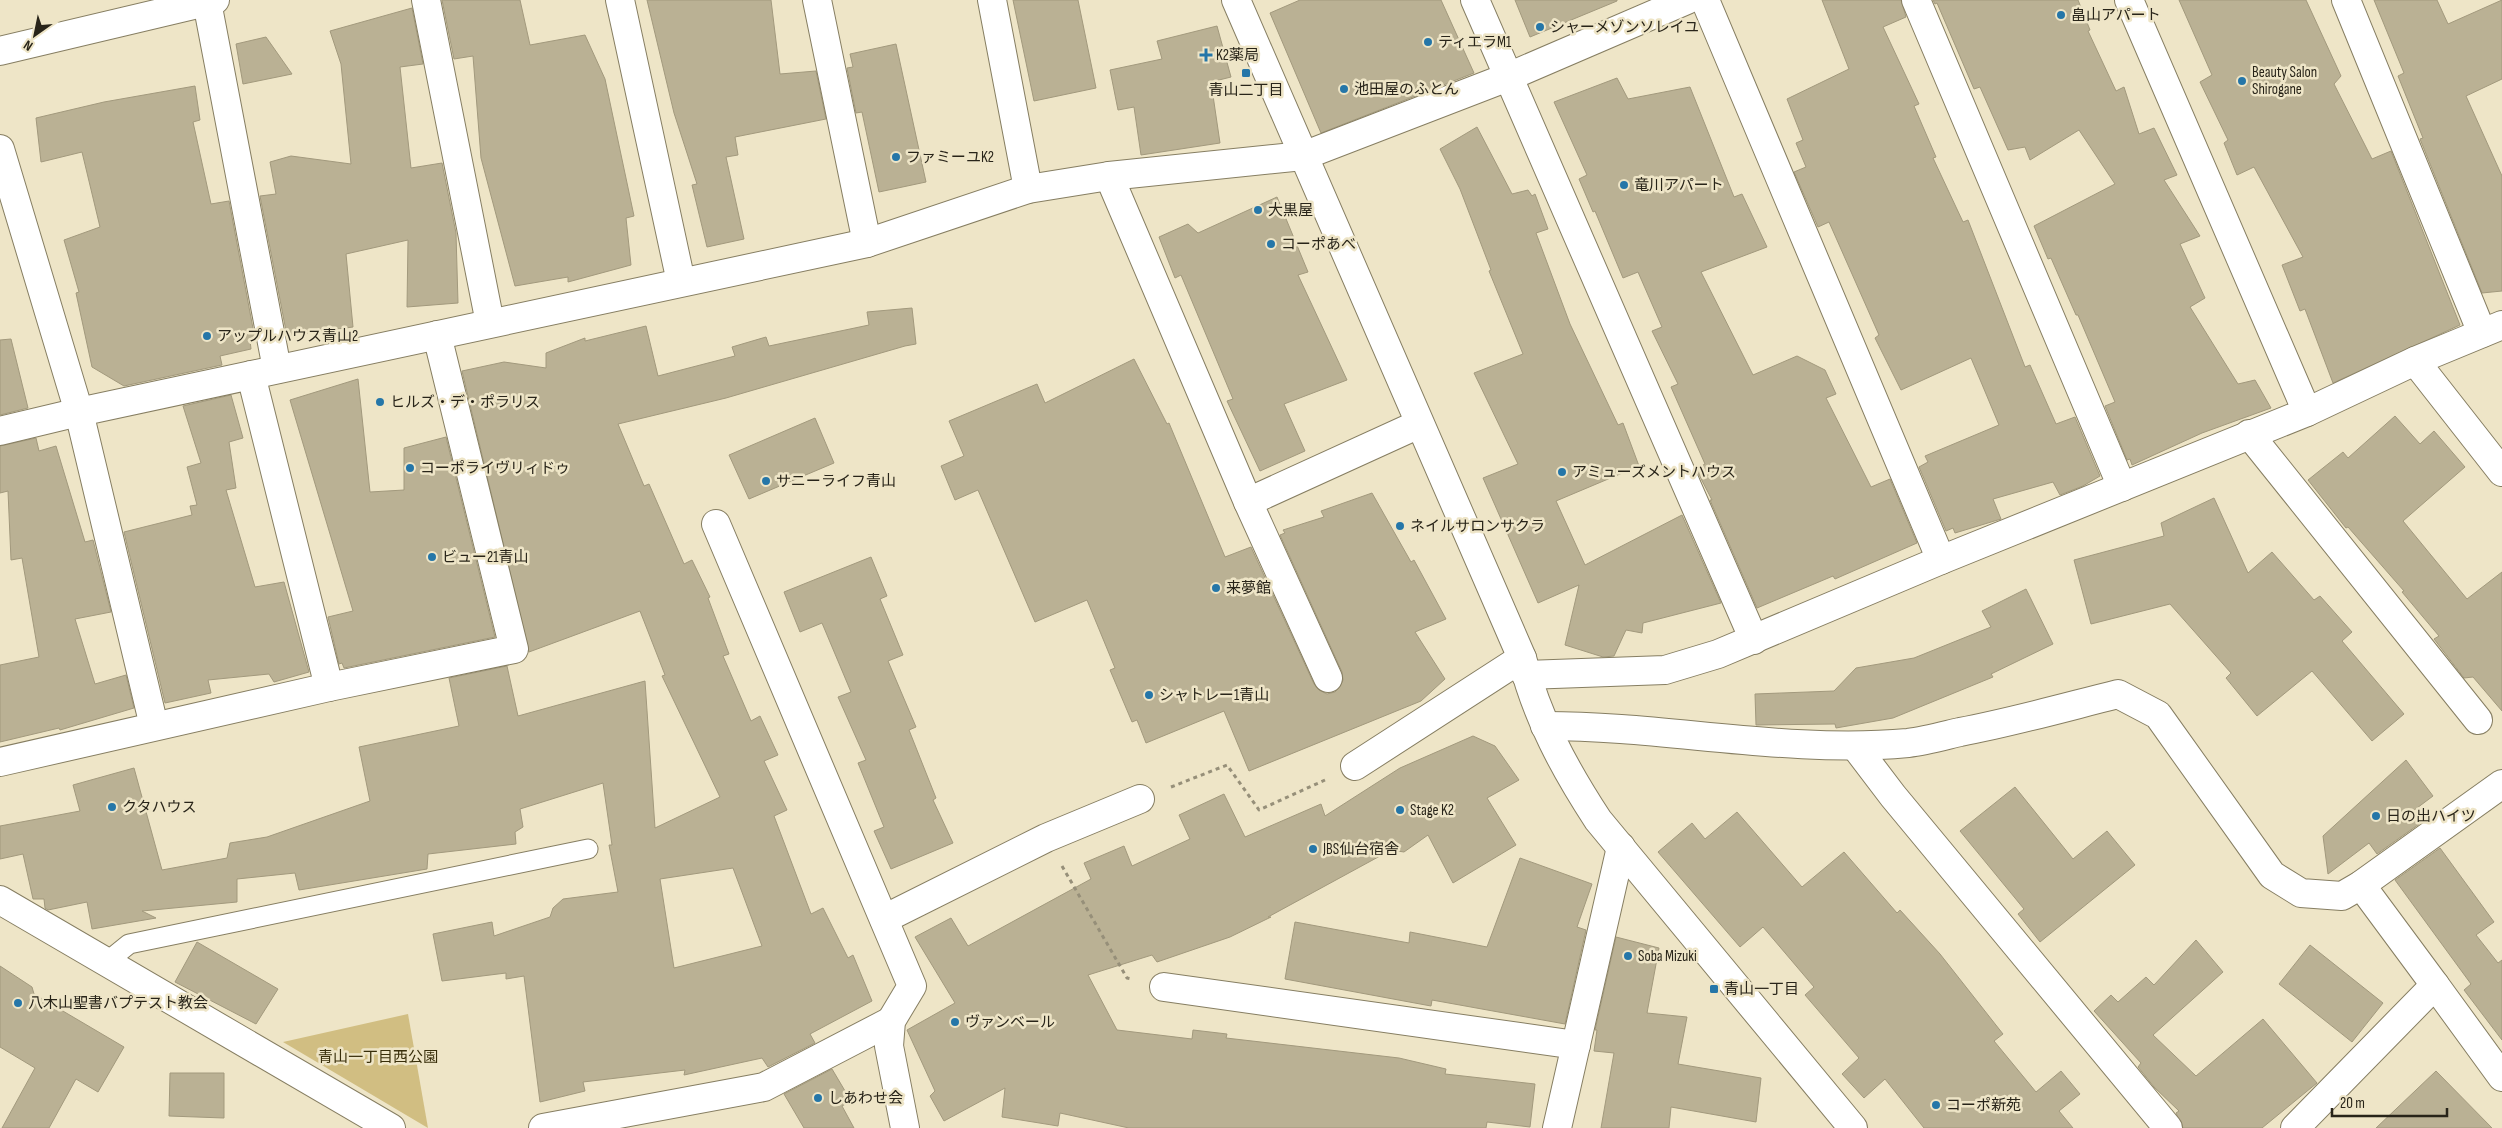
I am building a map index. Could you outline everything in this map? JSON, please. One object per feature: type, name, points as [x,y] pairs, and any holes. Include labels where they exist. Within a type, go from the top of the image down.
[{"type":"street","points":[[426,0],[490,323]]},
{"type":"street","points":[[620,0],[681,282]]},
{"type":"street","points":[[817,0],[867,242]]},
{"type":"street","points":[[992,0],[1028,189]]},
{"type":"street","points":[[1236,0],[1524,667],[1545,726],[1568,774],[1598,820],[1853,1128]]},
{"type":"street","points":[[1475,0],[1754,640]]},
{"type":"street","points":[[0,431],[79,412],[867,242],[1028,189],[1109,176],[1303,156],[1508,77],[1687,0]]},
{"type":"street","points":[[1705,0],[1941,560]]},
{"type":"street","points":[[1916,0],[2122,487]]},
{"type":"street","points":[[2129,0],[2307,412]]},
{"type":"street","points":[[1355,766],[1524,667],[1665,670],[1754,640],[1941,560],[2248,434],[2307,412],[2415,361],[2492,329],[2346,0]]},
{"type":"street","points":[[0,51],[211,1],[277,369]]},
{"type":"street","points":[[0,149],[79,412],[154,726]]},
{"type":"street","points":[[1109,176],[1248,502],[1328,678]]},
{"type":"street","points":[[0,762],[329,687],[514,649],[437,335]]},
{"type":"street","points":[[2415,361],[2502,472]]},
{"type":"street","points":[[251,375],[329,687]]},
{"type":"street","points":[[1248,502],[1419,424]]},
{"type":"street","points":[[2248,434],[2478,720]]},
{"type":"street","points":[[716,524],[912,986],[891,1021],[889,1046],[905,1128]]},
{"type":"street","points":[[1545,726],[1581,726],[1749,740],[1855,746],[1910,743],[1984,728],[2118,694],[2158,715],[2272,875],[2301,893],[2342,896],[2361,885],[2502,784]]},
{"type":"street","points":[[1855,746],[1893,796],[2168,1128]]},
{"type":"street","points":[[884,919],[1046,838],[1140,799]]},
{"type":"street","points":[[1557,1128],[1621,846]]},
{"type":"street","points":[[2361,885],[2502,1077]]},
{"type":"street","points":[[0,900],[108,961],[391,1128]]},
{"type":"street","points":[[2295,1128],[2435,985]]},
{"type":"street","points":[[1164,988],[1576,1045]]},
{"type":"street","points":[[544,1128],[764,1087],[891,1021]]},
{"type":"lane","points":[[108,961],[129,944],[588,849]]},
{"type":"path","points":[[1198,776],[1227,765],[1259,810],[1355,766]]},
{"type":"path","points":[[1046,838],[1127,978],[1164,988]]},
{"type":"green space","name":"青山一丁目西公園","points":[[408,1014],[428,1128],[283,1042]]},
{"type":"building","points":[[442,0],[520,0],[530,45],[585,35],[605,79],[634,216],[626,218],[631,265],[568,282],[568,277],[515,286],[481,158],[473,56],[454,59]]},
{"type":"building","points":[[647,0],[771,0],[780,74],[816,71],[826,119],[735,137],[738,155],[726,157],[744,239],[707,247],[692,185],[697,184],[674,113]]},
{"type":"building","points":[[1013,0],[1078,0],[1096,88],[1034,101]]},
{"type":"building","points":[[1300,0],[1441,0],[1474,73],[1321,133],[1270,13]]},
{"type":"building","name":"シャーメゾンソレイユ","points":[[1515,0],[1617,0],[1617,1],[1530,37]]},
{"type":"building","points":[[1822,0],[1901,0],[1906,17],[1883,27],[1919,104],[1914,106],[1936,157],[1933,158],[1963,222],[1968,220],[2025,367],[2030,365],[2056,424],[2075,417],[2100,476],[2083,486],[2060,495],[2053,482],[1993,499],[2001,519],[1955,533],[1953,528],[1946,531],[1919,467],[1928,462],[1925,456],[1999,425],[1971,358],[1901,390],[1875,338],[1879,335],[1829,222],[1818,227],[1794,172],[1806,167],[1796,143],[1803,140],[1787,99],[1849,69]]},
{"type":"building","points":[[1933,0],[2078,0],[2090,30],[2088,31],[2116,91],[2124,87],[2139,134],[2154,128],[2177,175],[2164,180],[2200,236],[2180,244],[2205,298],[2190,307],[2238,384],[2255,380],[2271,408],[2202,433],[2132,465],[2130,459],[2127,460],[2105,406],[2115,402],[2078,315],[2076,315],[2051,258],[2048,259],[2034,226],[2115,184],[2079,130],[2030,160],[2025,147],[2008,150],[1980,87],[1974,89],[1937,3],[1935,4]]},
{"type":"building","points":[[2179,0],[2306,0],[2341,76],[2334,84],[2372,159],[2391,151],[2460,325],[2333,383],[2305,309],[2300,311],[2282,265],[2303,257],[2254,167],[2237,175],[2224,143],[2228,140],[2200,82],[2212,75]]},
{"type":"building","points":[[2374,0],[2437,0],[2448,24],[2502,0],[2502,79],[2466,96],[2502,176],[2502,291],[2482,293],[2420,139],[2423,138],[2398,76],[2404,73]]},
{"type":"building","points":[[412,8],[423,64],[400,67],[411,168],[442,163],[456,233],[458,303],[407,307],[408,240],[346,254],[353,327],[287,336],[260,196],[276,194],[270,162],[291,156],[351,164],[341,64],[330,31]]},
{"type":"building","points":[[1217,26],[1231,77],[1211,82],[1220,143],[1141,155],[1134,107],[1118,110],[1110,70],[1162,59],[1157,41]]},
{"type":"building","points":[[266,37],[292,74],[243,84],[236,44]]},
{"type":"building","points":[[896,44],[926,182],[879,192],[862,112],[856,113],[847,68],[853,67],[850,54]]},
{"type":"building","points":[[1617,78],[1628,99],[1690,87],[1734,197],[1742,194],[1767,247],[1701,272],[1753,375],[1797,356],[1825,370],[1836,394],[1826,398],[1871,487],[1890,479],[1917,543],[1835,579],[1833,576],[1757,608],[1710,500],[1712,500],[1696,469],[1705,464],[1671,387],[1678,384],[1652,331],[1662,327],[1638,272],[1623,278],[1595,211],[1593,212],[1579,179],[1587,175],[1554,102]]},
{"type":"building","points":[[195,86],[200,120],[193,122],[211,204],[229,201],[255,339],[250,340],[251,349],[220,356],[222,365],[124,386],[92,367],[76,293],[79,292],[64,240],[100,227],[82,152],[41,162],[36,118],[104,102]]},
{"type":"building","points":[[1477,127],[1512,194],[1528,190],[1532,196],[1535,194],[1548,229],[1536,233],[1570,324],[1618,425],[1623,423],[1639,466],[1556,501],[1585,565],[1682,515],[1721,603],[1643,623],[1642,633],[1626,630],[1614,656],[1603,657],[1565,645],[1579,585],[1538,603],[1483,478],[1518,464],[1474,373],[1523,354],[1489,271],[1491,270],[1460,189],[1440,149]]},
{"type":"building","points":[[1277,197],[1308,272],[1298,275],[1347,380],[1284,404],[1305,451],[1260,471],[1227,401],[1233,399],[1181,275],[1175,278],[1159,237],[1188,224],[1198,233]]},
{"type":"building","points":[[912,308],[916,344],[726,398],[618,424],[644,486],[649,484],[684,564],[692,560],[710,597],[708,598],[729,654],[723,656],[751,721],[760,716],[778,755],[764,761],[787,810],[774,816],[811,914],[823,908],[848,958],[853,955],[872,1001],[810,1034],[815,1043],[768,1067],[762,1058],[684,1075],[685,1070],[583,1082],[585,1091],[540,1102],[524,976],[506,979],[506,973],[442,981],[433,934],[492,922],[494,936],[550,917],[553,908],[563,899],[618,892],[609,845],[612,845],[603,783],[520,809],[523,827],[515,832],[516,844],[428,854],[427,869],[299,890],[295,873],[237,879],[237,902],[142,911],[156,918],[92,929],[87,902],[48,910],[45,908],[44,899],[33,899],[23,854],[0,859],[0,826],[80,811],[73,785],[134,768],[162,870],[227,858],[230,843],[267,837],[370,801],[359,747],[459,726],[449,678],[507,666],[518,716],[645,681],[655,828],[720,797],[662,676],[665,675],[640,611],[529,652],[462,371],[504,362],[546,368],[546,353],[585,338],[585,341],[646,326],[658,376],[735,356],[732,347],[766,337],[769,346],[869,325],[867,312]],"holes":[[[733,868],[762,946],[674,968],[660,879]]]},
{"type":"building","points":[[11,339],[28,408],[0,415],[0,340]]},
{"type":"building","points":[[1134,359],[1167,424],[1169,423],[1225,557],[1251,547],[1314,684],[1319,690],[1327,694],[1335,692],[1340,687],[1343,680],[1342,672],[1280,535],[1285,533],[1283,530],[1324,517],[1321,511],[1372,493],[1411,562],[1414,560],[1446,619],[1415,632],[1445,679],[1421,701],[1249,771],[1224,711],[1146,743],[1137,720],[1132,722],[1110,670],[1115,668],[1087,600],[1035,622],[978,490],[955,500],[941,466],[964,456],[949,421],[1037,384],[1045,403]]},
{"type":"building","points":[[358,379],[370,492],[404,490],[404,448],[446,437],[495,637],[344,668],[342,663],[339,664],[328,617],[353,611],[290,400]]},
{"type":"building","points":[[231,395],[243,438],[229,442],[236,488],[226,490],[255,587],[284,582],[309,672],[274,682],[269,674],[208,680],[211,693],[165,703],[124,532],[192,515],[190,506],[197,505],[187,467],[201,463],[183,406]]},
{"type":"building","points":[[2395,416],[2420,444],[2434,431],[2465,467],[2403,521],[2467,599],[2502,572],[2502,711],[2473,677],[2464,678],[2434,639],[2439,636],[2402,592],[2404,591],[2348,527],[2346,528],[2308,480],[2343,452],[2348,458]]},
{"type":"building","name":"サニーライフ青山","points":[[815,418],[834,463],[749,499],[729,455]]},
{"type":"building","points":[[36,438],[39,451],[56,446],[85,542],[93,540],[111,612],[75,619],[95,684],[126,675],[134,708],[60,730],[59,728],[0,742],[0,665],[39,657],[22,558],[11,560],[8,491],[0,493],[0,446]]},
{"type":"building","points":[[2214,498],[2248,573],[2272,552],[2314,600],[2320,596],[2352,632],[2342,641],[2404,714],[2372,741],[2312,671],[2257,716],[2226,678],[2231,673],[2170,604],[2091,624],[2074,560],[2164,536],[2161,523]]},
{"type":"building","points":[[871,557],[887,596],[880,599],[903,655],[888,661],[916,727],[909,730],[936,798],[933,800],[953,843],[891,869],[874,831],[884,827],[858,763],[866,760],[838,697],[851,692],[822,623],[800,632],[784,592]]},
{"type":"building","points":[[2026,589],[2053,644],[1991,674],[1993,677],[1893,718],[1836,728],[1835,724],[1756,725],[1755,694],[1834,691],[1856,668],[1914,658],[1991,627],[1982,611]]},
{"type":"building","points":[[1473,736],[1495,746],[1519,780],[1487,798],[1516,845],[1453,883],[1428,835],[1404,852],[1391,850],[1268,917],[1271,917],[1230,937],[1157,962],[1152,955],[1088,975],[1117,1030],[1192,1039],[1193,1030],[1227,1034],[1226,1038],[1399,1058],[1446,1069],[1445,1074],[1535,1084],[1530,1127],[1487,1122],[1486,1128],[1129,1128],[1060,1113],[1058,1126],[1002,1117],[1005,1088],[944,1121],[930,1096],[935,1091],[907,1030],[955,1003],[915,937],[951,918],[968,946],[1091,879],[1084,863],[1124,846],[1132,866],[1190,839],[1179,815],[1224,794],[1245,837],[1321,804],[1325,816],[1400,768]]},
{"type":"building","name":"日の出ハイツ","points":[[2406,760],[2433,796],[2413,811],[2422,822],[2377,854],[2369,843],[2328,874],[2323,836]]},
{"type":"building","points":[[2015,787],[2073,859],[2107,831],[2135,865],[2040,942],[2018,914],[2024,909],[1960,831]]},
{"type":"building","points":[[1737,812],[1802,887],[1844,852],[1897,913],[1900,910],[1940,954],[2003,1034],[1994,1041],[2036,1092],[2061,1071],[2080,1094],[2059,1111],[2073,1128],[1924,1128],[1885,1079],[1864,1098],[1842,1074],[1859,1058],[1805,995],[1814,987],[1763,927],[1740,947],[1658,852],[1692,823],[1705,839]]},
{"type":"building","points":[[2440,848],[2494,922],[2476,935],[2498,963],[2502,960],[2502,1040],[2464,990],[2471,984],[2395,880]]},
{"type":"building","points":[[1520,858],[1592,884],[1577,927],[1586,930],[1565,1024],[1432,1000],[1431,1006],[1285,979],[1295,922],[1409,943],[1410,932],[1487,947]]},
{"type":"building","points":[[1616,937],[1659,948],[1647,1013],[1687,1017],[1678,1064],[1761,1078],[1756,1122],[1671,1107],[1669,1128],[1601,1128],[1614,1053],[1594,1051],[1597,1030],[1595,1030]]},
{"type":"building","points":[[2196,940],[2223,972],[2153,1035],[2196,1076],[2263,1019],[2317,1083],[2262,1128],[2183,1128],[2176,1113],[2179,1111],[2154,1087],[2138,1067],[2141,1063],[2094,1011],[2111,995],[2118,1002],[2146,977],[2154,985]]},
{"type":"building","points":[[197,942],[278,989],[256,1024],[175,982]]},
{"type":"building","points":[[2310,945],[2383,1003],[2352,1042],[2279,984]]},
{"type":"building","points":[[0,966],[32,987],[34,994],[124,1047],[98,1092],[76,1079],[49,1128],[2,1128],[35,1068],[0,1047]]},
{"type":"building","name":"しあわせ会","points":[[832,1069],[851,1101],[842,1106],[854,1128],[804,1128],[784,1094]]},
{"type":"building","points":[[2436,1071],[2492,1128],[2376,1128]]},
{"type":"building","points":[[170,1073],[224,1073],[224,1118],[169,1116]]},
{"type":"place","name":"畠山アパート","points":[[2061,15]]},
{"type":"place","name":"シャーメゾンソレイユ","points":[[1540,27]]},
{"type":"place","name":"ティエラM1","points":[[1428,42]]},
{"type":"place","name":"K2薬局","points":[[1206,55]]},
{"type":"place","name":"青山二丁目","points":[[1246,73]]},
{"type":"place","name":"Beauty Salon Shirogane","points":[[2242,81]]},
{"type":"place","name":"池田屋のふとん","points":[[1344,89]]},
{"type":"place","name":"ファミーユK2","points":[[896,157]]},
{"type":"place","name":"竜川アパート","points":[[1624,185]]},
{"type":"place","name":"大黒屋","points":[[1258,210]]},
{"type":"place","name":"コーポあべ","points":[[1271,244]]},
{"type":"place","name":"アップルハウス青山2","points":[[207,336]]},
{"type":"place","name":"ヒルズ・デ・ポラリス","points":[[380,402]]},
{"type":"place","name":"コーポライヴリィドゥ","points":[[410,468]]},
{"type":"place","name":"アミューズメントハウス","points":[[1562,472]]},
{"type":"place","name":"サニーライフ青山","points":[[766,481]]},
{"type":"place","name":"ネイルサロンサクラ","points":[[1400,526]]},
{"type":"place","name":"ビュー21青山","points":[[432,557]]},
{"type":"place","name":"来夢館","points":[[1216,588]]},
{"type":"place","name":"シャトレー1青山","points":[[1149,695]]},
{"type":"place","name":"クタハウス","points":[[112,807]]},
{"type":"place","name":"Stage K2","points":[[1400,810]]},
{"type":"place","name":"日の出ハイツ","points":[[2376,816]]},
{"type":"place","name":"JBS仙台宿舎","points":[[1313,849]]},
{"type":"place","name":"Soba Mizuki","points":[[1628,956]]},
{"type":"place","name":"青山一丁目","points":[[1714,989]]},
{"type":"place","name":"八木山聖書バプテスト教会","points":[[18,1003]]},
{"type":"place","name":"ヴァンベール","points":[[955,1022]]},
{"type":"place","name":"しあわせ会","points":[[818,1098]]},
{"type":"place","name":"コーポ新苑","points":[[1936,1105]]}]
